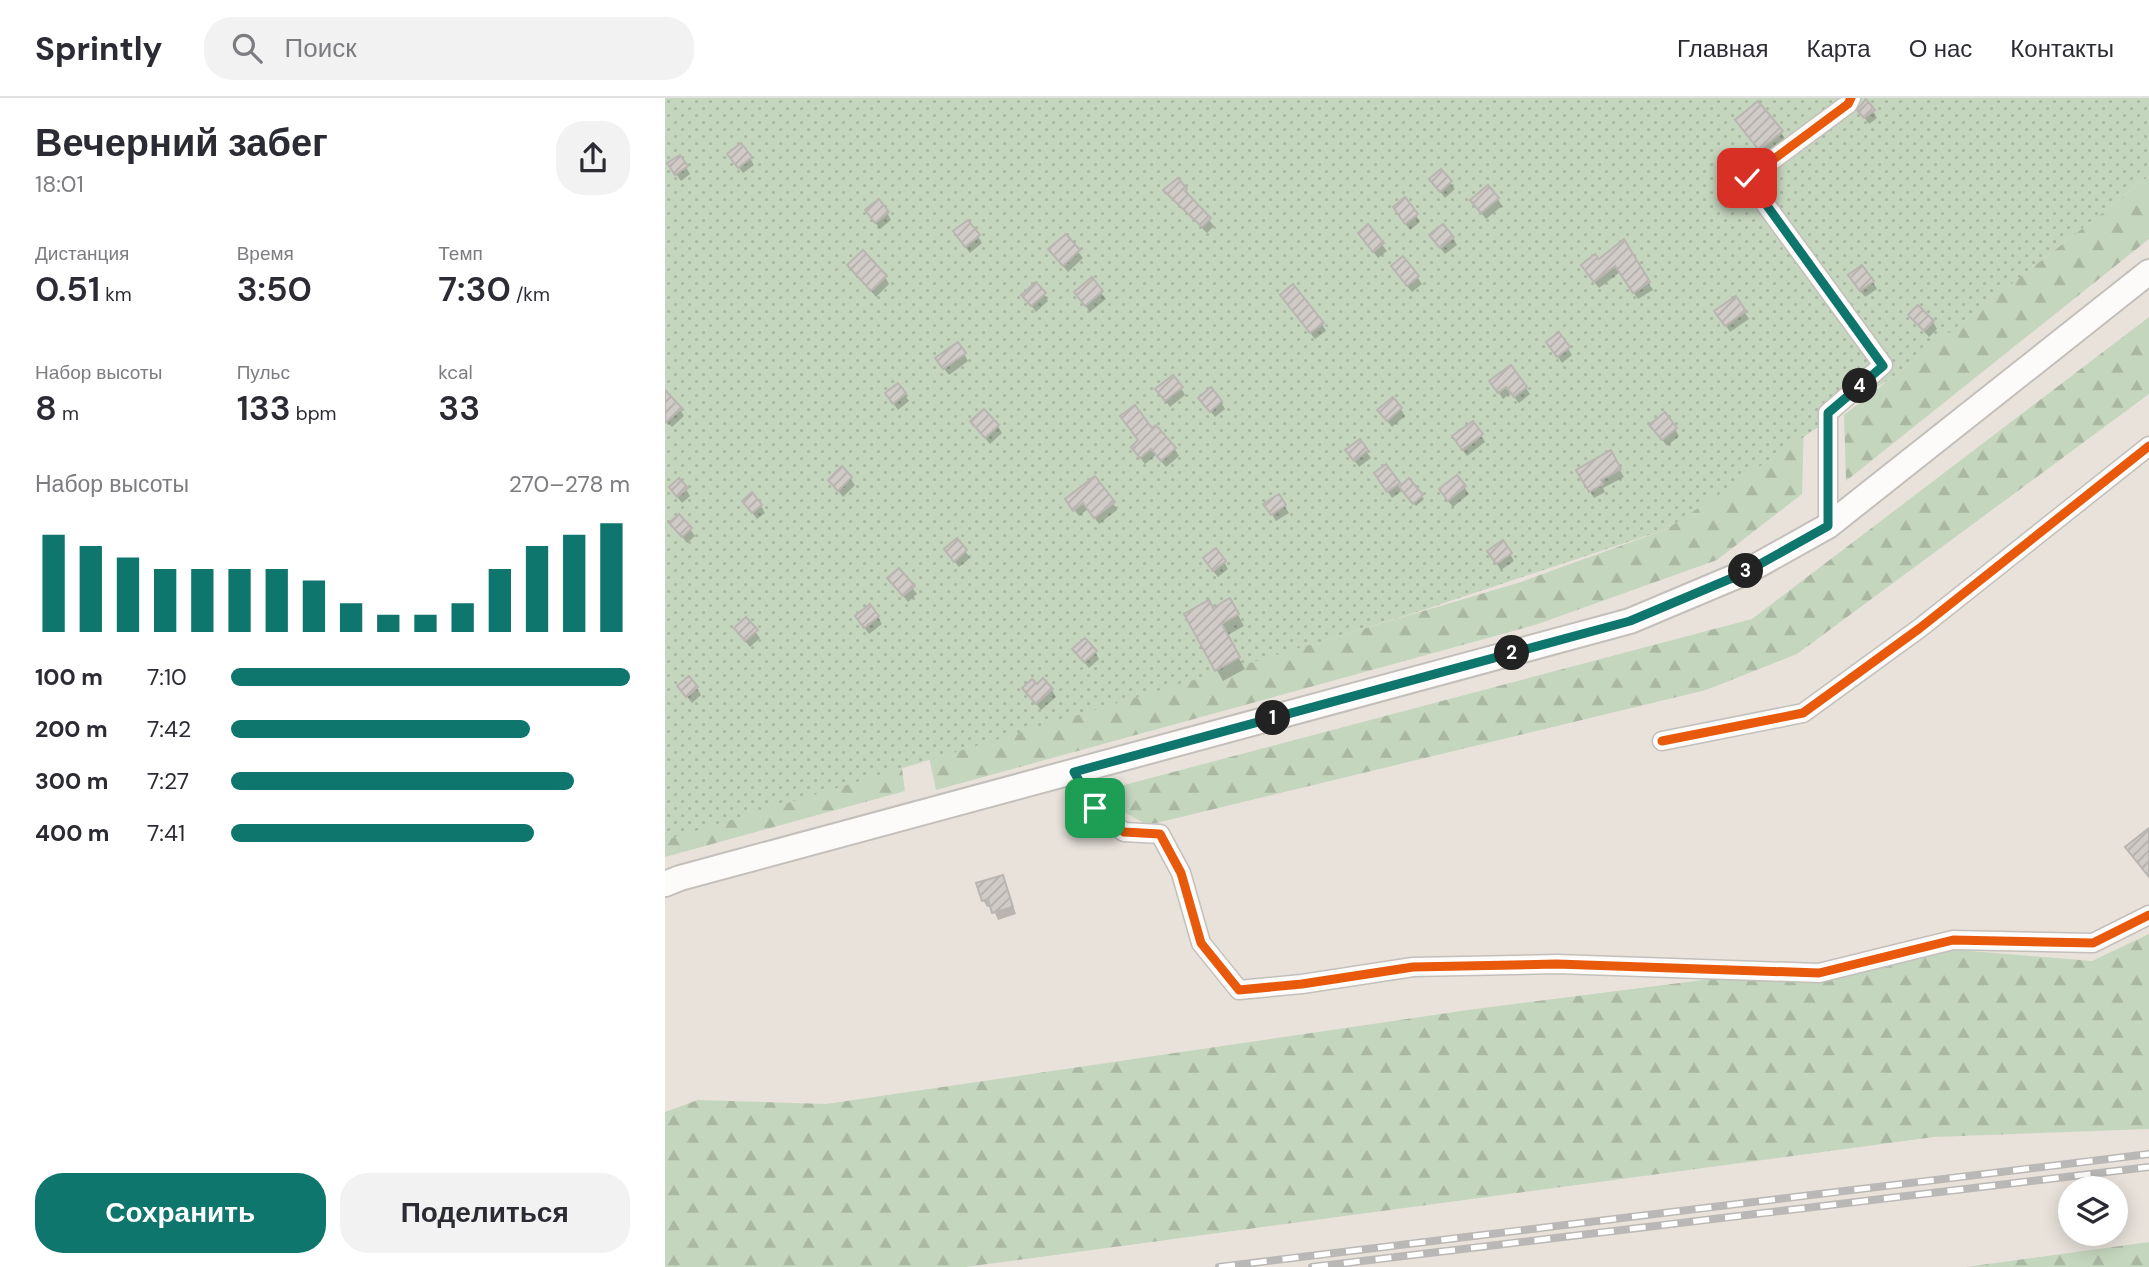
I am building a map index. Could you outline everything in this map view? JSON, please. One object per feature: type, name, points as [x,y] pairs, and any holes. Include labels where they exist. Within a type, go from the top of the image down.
[{"type":"main road","points":[[665,884],[1630,621],[1744,573],[1828,526],[2149,272]]},
{"type":"street","points":[[1828,526],[1828,413],[1883,366],[1747,178],[1848,104],[1851,98]]},
{"type":"street","points":[[1662,740],[1803,713],[1920,628],[2149,446]]},
{"type":"street","points":[[1074,772],[1095,808],[1124,832],[1160,834],[1181,873],[1201,943],[1239,990],[1302,984],[1413,967],[1557,964],[1819,973],[1953,940],[2093,943],[2149,915]]},
{"type":"green space","points":[[665,98],[2149,98],[2149,176],[1894,376],[1667,529],[1405,616],[665,840]]},
{"type":"green space","points":[[2149,176],[2149,239],[1846,481],[1844,415]]},
{"type":"green space","points":[[2149,317],[2149,394],[1797,654],[1706,690],[1148,825],[1090,794],[1752,619]]},
{"type":"green space","points":[[1804,424],[1802,494],[1717,560],[1535,625],[936,790],[929,757],[1518,583],[1667,529]]},
{"type":"green space","points":[[896,724],[905,791],[665,857],[665,760]]},
{"type":"green space","points":[[2149,934],[2149,1129],[1934,1137],[965,1267],[665,1267],[665,1112],[698,1100],[826,1104],[1475,1009],[1946,949],[2092,961]]},
{"type":"green space","points":[[2149,1242],[2149,1267],[1966,1267],[2128,1246]]},
{"type":"building","points":[[1866,99],[1875,110],[1864,118],[1857,110]]},
{"type":"building","points":[[1758,101],[1783,131],[1759,150],[1735,120]]},
{"type":"building","points":[[741,143],[752,157],[738,168],[727,154]]},
{"type":"building","points":[[680,155],[688,166],[675,175],[667,163]]},
{"type":"building","points":[[1441,169],[1452,181],[1440,192],[1429,179]]},
{"type":"building","points":[[1178,178],[1187,189],[1185,191],[1211,218],[1202,227],[1163,190]]},
{"type":"building","points":[[1488,185],[1499,198],[1481,213],[1470,200]]},
{"type":"building","points":[[1405,197],[1418,214],[1405,224],[1393,207]]},
{"type":"building","points":[[879,199],[889,212],[875,223],[865,210]]},
{"type":"building","points":[[968,220],[980,235],[965,247],[953,231]]},
{"type":"building","points":[[1368,224],[1384,243],[1373,252],[1358,233]]},
{"type":"building","points":[[1443,224],[1454,237],[1440,248],[1429,235]]},
{"type":"building","points":[[1066,234],[1080,250],[1063,266],[1048,249]]},
{"type":"building","points":[[1624,239],[1650,282],[1633,293],[1615,266],[1594,282],[1581,265],[1595,254],[1599,259]]},
{"type":"building","points":[[863,250],[887,276],[871,291],[847,265]]},
{"type":"building","points":[[1403,256],[1419,276],[1407,286],[1391,266]]},
{"type":"building","points":[[1862,265],[1874,281],[1860,291],[1848,275]]},
{"type":"building","points":[[1092,277],[1103,291],[1085,306],[1074,292]]},
{"type":"building","points":[[1036,282],[1046,293],[1031,306],[1021,295]]},
{"type":"building","points":[[1293,284],[1324,323],[1310,333],[1280,295]]},
{"type":"building","points":[[1736,296],[1746,311],[1725,326],[1714,311]]},
{"type":"building","points":[[1918,305],[1934,321],[1924,331],[1908,315]]},
{"type":"building","points":[[1559,332],[1570,347],[1557,357],[1546,342]]},
{"type":"building","points":[[958,342],[966,353],[943,369],[935,358]]},
{"type":"building","points":[[1511,365],[1527,387],[1514,397],[1506,387],[1498,393],[1489,381]]},
{"type":"building","points":[[1173,375],[1183,387],[1165,401],[1155,389]]},
{"type":"building","points":[[898,383],[906,393],[893,404],[885,393]]},
{"type":"building","points":[[1211,387],[1222,401],[1210,412],[1198,398]]},
{"type":"building","points":[[665,390],[682,408],[665,423]]},
{"type":"building","points":[[1393,397],[1402,408],[1387,421],[1377,410]]},
{"type":"building","points":[[1135,405],[1152,428],[1156,425],[1176,448],[1161,461],[1151,449],[1140,458],[1131,447],[1138,440],[1120,416]]},
{"type":"building","points":[[984,409],[999,425],[985,438],[970,421]]},
{"type":"building","points":[[1665,412],[1677,428],[1662,440],[1649,425]]},
{"type":"building","points":[[1473,421],[1483,434],[1462,450],[1452,436]]},
{"type":"building","points":[[1360,439],[1368,450],[1354,461],[1345,450]]},
{"type":"building","points":[[1611,450],[1621,469],[1601,480],[1603,484],[1589,492],[1576,470]]},
{"type":"building","points":[[1386,464],[1400,483],[1387,492],[1374,473]]},
{"type":"building","points":[[842,466],[852,477],[838,491],[828,480]]},
{"type":"building","points":[[1457,475],[1466,486],[1448,501],[1439,489]]},
{"type":"building","points":[[1095,476],[1115,502],[1094,518],[1083,503],[1073,511],[1065,499]]},
{"type":"building","points":[[679,478],[688,488],[677,497],[669,487]]},
{"type":"building","points":[[1409,478],[1423,495],[1413,504],[1399,487]]},
{"type":"building","points":[[752,492],[762,505],[752,513],[742,501]]},
{"type":"building","points":[[1279,494],[1286,505],[1271,515],[1263,504]]},
{"type":"building","points":[[679,514],[692,528],[682,537],[669,523]]},
{"type":"building","points":[[957,538],[967,550],[954,562],[944,549]]},
{"type":"building","points":[[1503,540],[1512,553],[1496,564],[1487,551]]},
{"type":"building","points":[[1216,548],[1226,561],[1213,571],[1203,558]]},
{"type":"building","points":[[899,568],[915,586],[903,596],[887,578]]},
{"type":"building","points":[[1230,598],[1239,614],[1222,624],[1240,657],[1215,671],[1184,614],[1209,600],[1213,608]]},
{"type":"building","points":[[870,604],[879,616],[864,628],[855,616]]},
{"type":"building","points":[[746,617],[758,630],[745,641],[734,628]]},
{"type":"building","points":[[1085,638],[1097,651],[1084,662],[1072,649]]},
{"type":"building","points":[[689,676],[698,687],[686,697],[677,686]]},
{"type":"building","points":[[1043,678],[1053,689],[1036,704],[1022,688],[1032,679],[1037,684]]},
{"type":"building","points":[[2149,828],[2149,877],[2125,847]]},
{"type":"building","points":[[1003,875],[1013,907],[992,913],[988,899],[982,901],[976,883]]},
{"type":"railway","points":[[1219,1267],[2149,1154]]},
{"type":"railway","points":[[1312,1267],[2149,1167]]},
{"type":"cycle path","points":[[1828,526],[1828,413],[1883,365],[1747,179],[1848,104],[1851,98]]},
{"type":"cycle path","points":[[1662,741],[1803,713],[1920,628],[2149,446]]},
{"type":"cycle path","points":[[1074,772],[1095,809],[1124,832],[1160,834],[1181,873],[1201,943],[1239,990],[1302,984],[1413,967],[1557,964],[1819,973],[1953,940],[2093,943],[2149,915]]},
{"type":"route","points":[[1095,808],[1074,772],[1630,621],[1744,573],[1828,526],[1828,413],[1883,366],[1747,178]]}]
